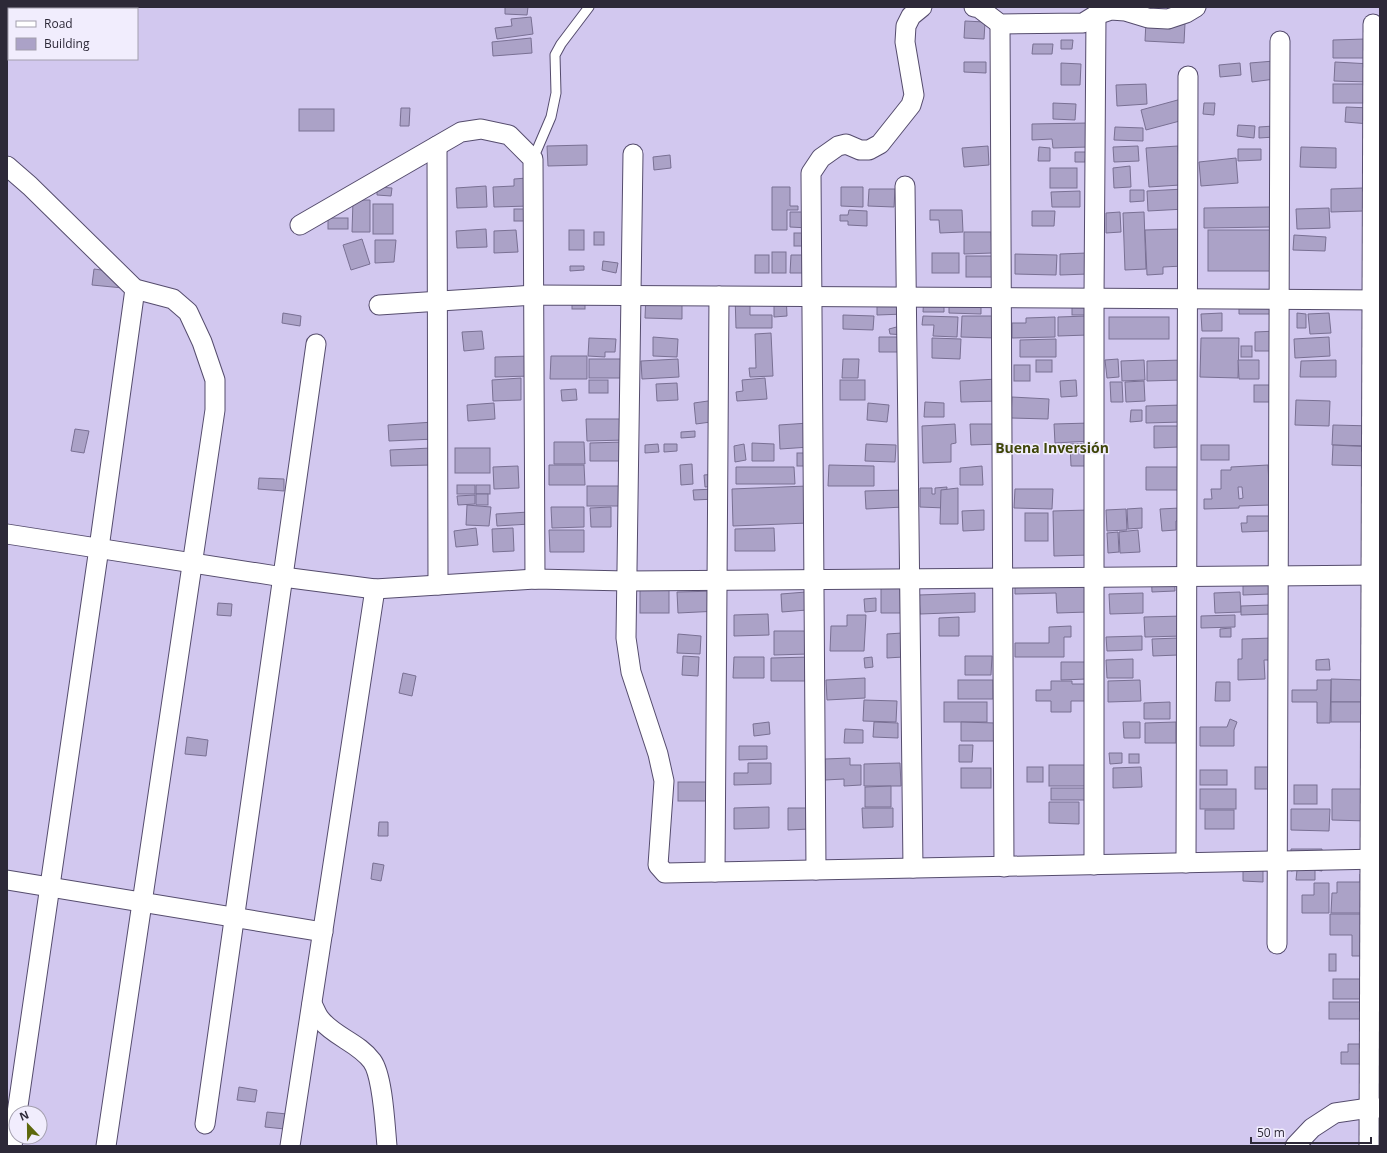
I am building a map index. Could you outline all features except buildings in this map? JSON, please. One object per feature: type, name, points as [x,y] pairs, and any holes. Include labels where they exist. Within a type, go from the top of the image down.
[{"type":"street","points":[[816,870],[811,173],[821,158],[838,146],[846,144],[860,150],[869,150],[880,144],[911,105],[914,95],[905,42],[906,26],[911,16],[922,7]]},
{"type":"street","points":[[974,7],[979,8],[1000,24],[1083,23],[1096,15],[1112,10],[1125,11],[1148,18],[1168,19],[1186,13],[1196,7]]},
{"type":"street","points":[[1094,865],[1094,298],[1096,15]]},
{"type":"street","points":[[1000,24],[1004,867]]},
{"type":"street","points":[[1369,1146],[1375,1108],[1376,300],[1373,24]]},
{"type":"street","points":[[1277,944],[1280,41]]},
{"type":"street","points":[[1186,863],[1188,76]]},
{"type":"street","points":[[300,225],[461,132],[481,129],[509,135],[533,159],[535,579]]},
{"type":"street","points":[[437,146],[438,585]]},
{"type":"street","points":[[632,154],[626,638],[631,672],[658,754],[664,781],[658,865],[665,873],[1380,859]]},
{"type":"street","points":[[7,166],[30,186],[135,289],[173,299],[188,312],[202,342],[215,380],[215,410],[106,1146]]},
{"type":"street","points":[[905,186],[913,868]]},
{"type":"street","points":[[18,1105],[135,289]]},
{"type":"street","points":[[379,305],[534,295],[1376,300]]},
{"type":"street","points":[[715,872],[719,296]]},
{"type":"street","points":[[205,1124],[316,344]]},
{"type":"street","points":[[7,534],[283,577],[375,589],[535,579],[627,581],[1376,575]]},
{"type":"street","points":[[290,1146],[375,589]]},
{"type":"street","points":[[7,880],[323,932]]},
{"type":"street","points":[[312,1004],[322,1021],[336,1033],[358,1048],[372,1061],[379,1075],[387,1146]]},
{"type":"street","points":[[1295,1146],[1312,1128],[1335,1113],[1375,1108]]},
{"type":"lane","points":[[533,159],[551,117],[556,93],[555,55],[561,44],[589,7]]},
{"type":"district","name":"Buena Inversión","points":[[1052,448]]}]
